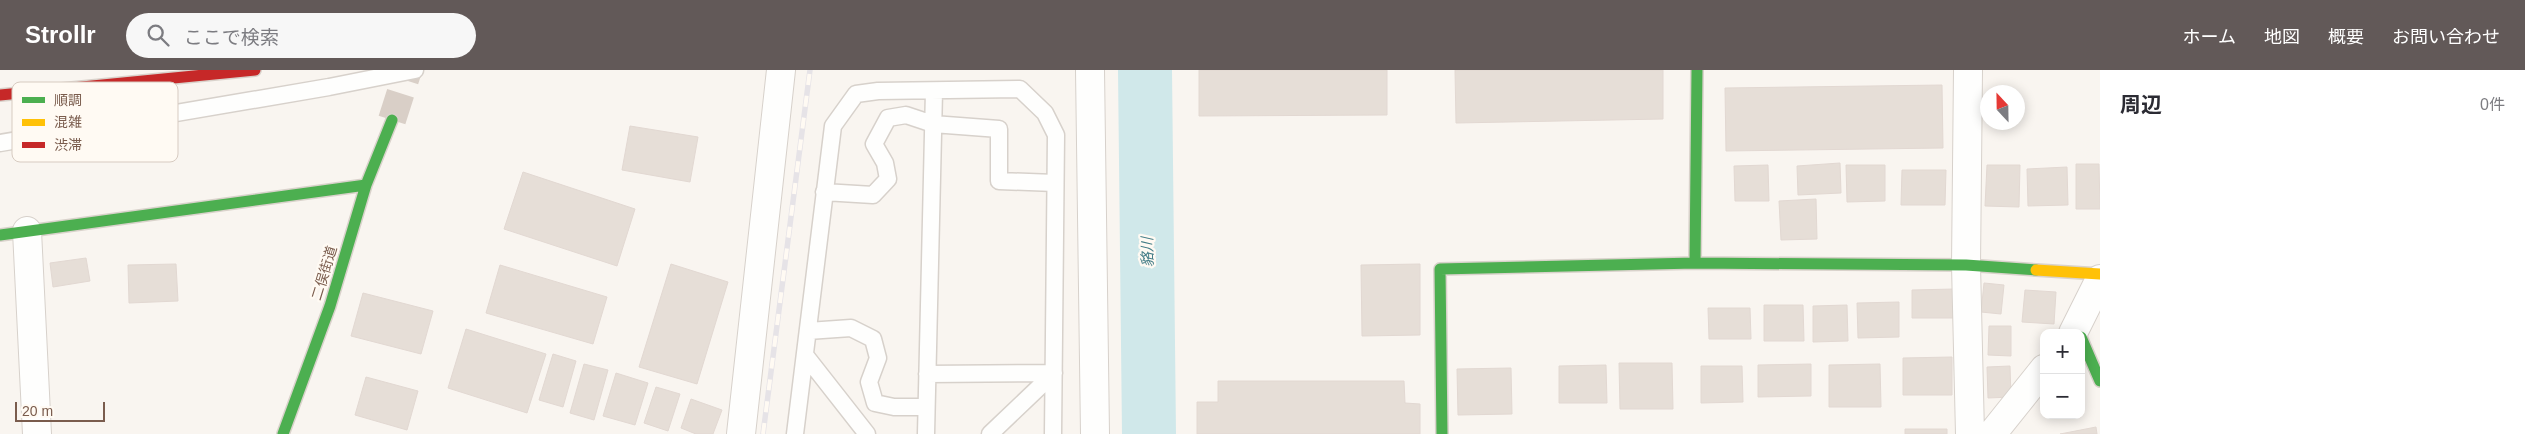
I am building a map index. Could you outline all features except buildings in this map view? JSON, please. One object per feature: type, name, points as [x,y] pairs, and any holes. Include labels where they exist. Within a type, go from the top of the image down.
[{"type":"main road","points":[[132,82],[253,70]]},
{"type":"main road","points":[[1696,70],[1696,263]]},
{"type":"main road","name":"二俣街道","points":[[283,434],[330,306],[366,185],[392,120]]},
{"type":"main road","points":[[0,234],[366,185]]},
{"type":"main road","points":[[1442,434],[1440,268],[1696,263],[1966,265],[2100,274]]},
{"type":"main road","points":[[2085,348],[2100,381]]},
{"type":"street","points":[[741,434],[782,70]]},
{"type":"street","points":[[1090,70],[1095,434]]},
{"type":"street","points":[[1968,70],[1966,265],[1970,434]]},
{"type":"street","points":[[27,231],[37,434]]},
{"type":"street","points":[[2079,329],[2100,279]]},
{"type":"street","points":[[1992,434],[2040,374]]},
{"type":"lane","points":[[178,113],[415,70]]},
{"type":"lane","points":[[796,434],[832,126],[856,94],[878,91],[1020,89],[1045,113],[1056,135],[1053,434]]},
{"type":"lane","points":[[926,434],[934,90]]},
{"type":"lane","points":[[824,192],[873,195],[888,180],[885,163],[874,144],[888,118],[906,115],[933,124],[999,129],[999,181],[1055,183]]},
{"type":"lane","points":[[808,331],[851,328],[873,339],[878,358],[869,382],[875,403],[894,407],[926,408]]},
{"type":"lane","points":[[805,355],[867,434]]},
{"type":"lane","points":[[927,374],[1054,373]]},
{"type":"lane","points":[[990,434],[1054,373]]},
{"type":"waterway","name":"貉川","points":[[1145,70],[1149,434]]},
{"type":"tunnel","points":[[392,120],[408,70]]},
{"type":"railway","points":[[763,434],[810,70]]},
{"type":"traffic: fast","points":[[1697,70],[1695,263],[1966,265],[2036,270]]},
{"type":"traffic: fast","points":[[283,434],[330,306],[366,185],[392,120]]},
{"type":"traffic: fast","points":[[0,235],[366,185]]},
{"type":"traffic: fast","points":[[1442,434],[1440,269],[1695,263]]},
{"type":"traffic: fast","points":[[2085,346],[2100,381]]},
{"type":"traffic: slow","points":[[2036,270],[2100,274]]},
{"type":"traffic: jam","points":[[133,82],[255,70]]},
{"type":"traffic: jam","points":[[0,95],[12,94]]}]
